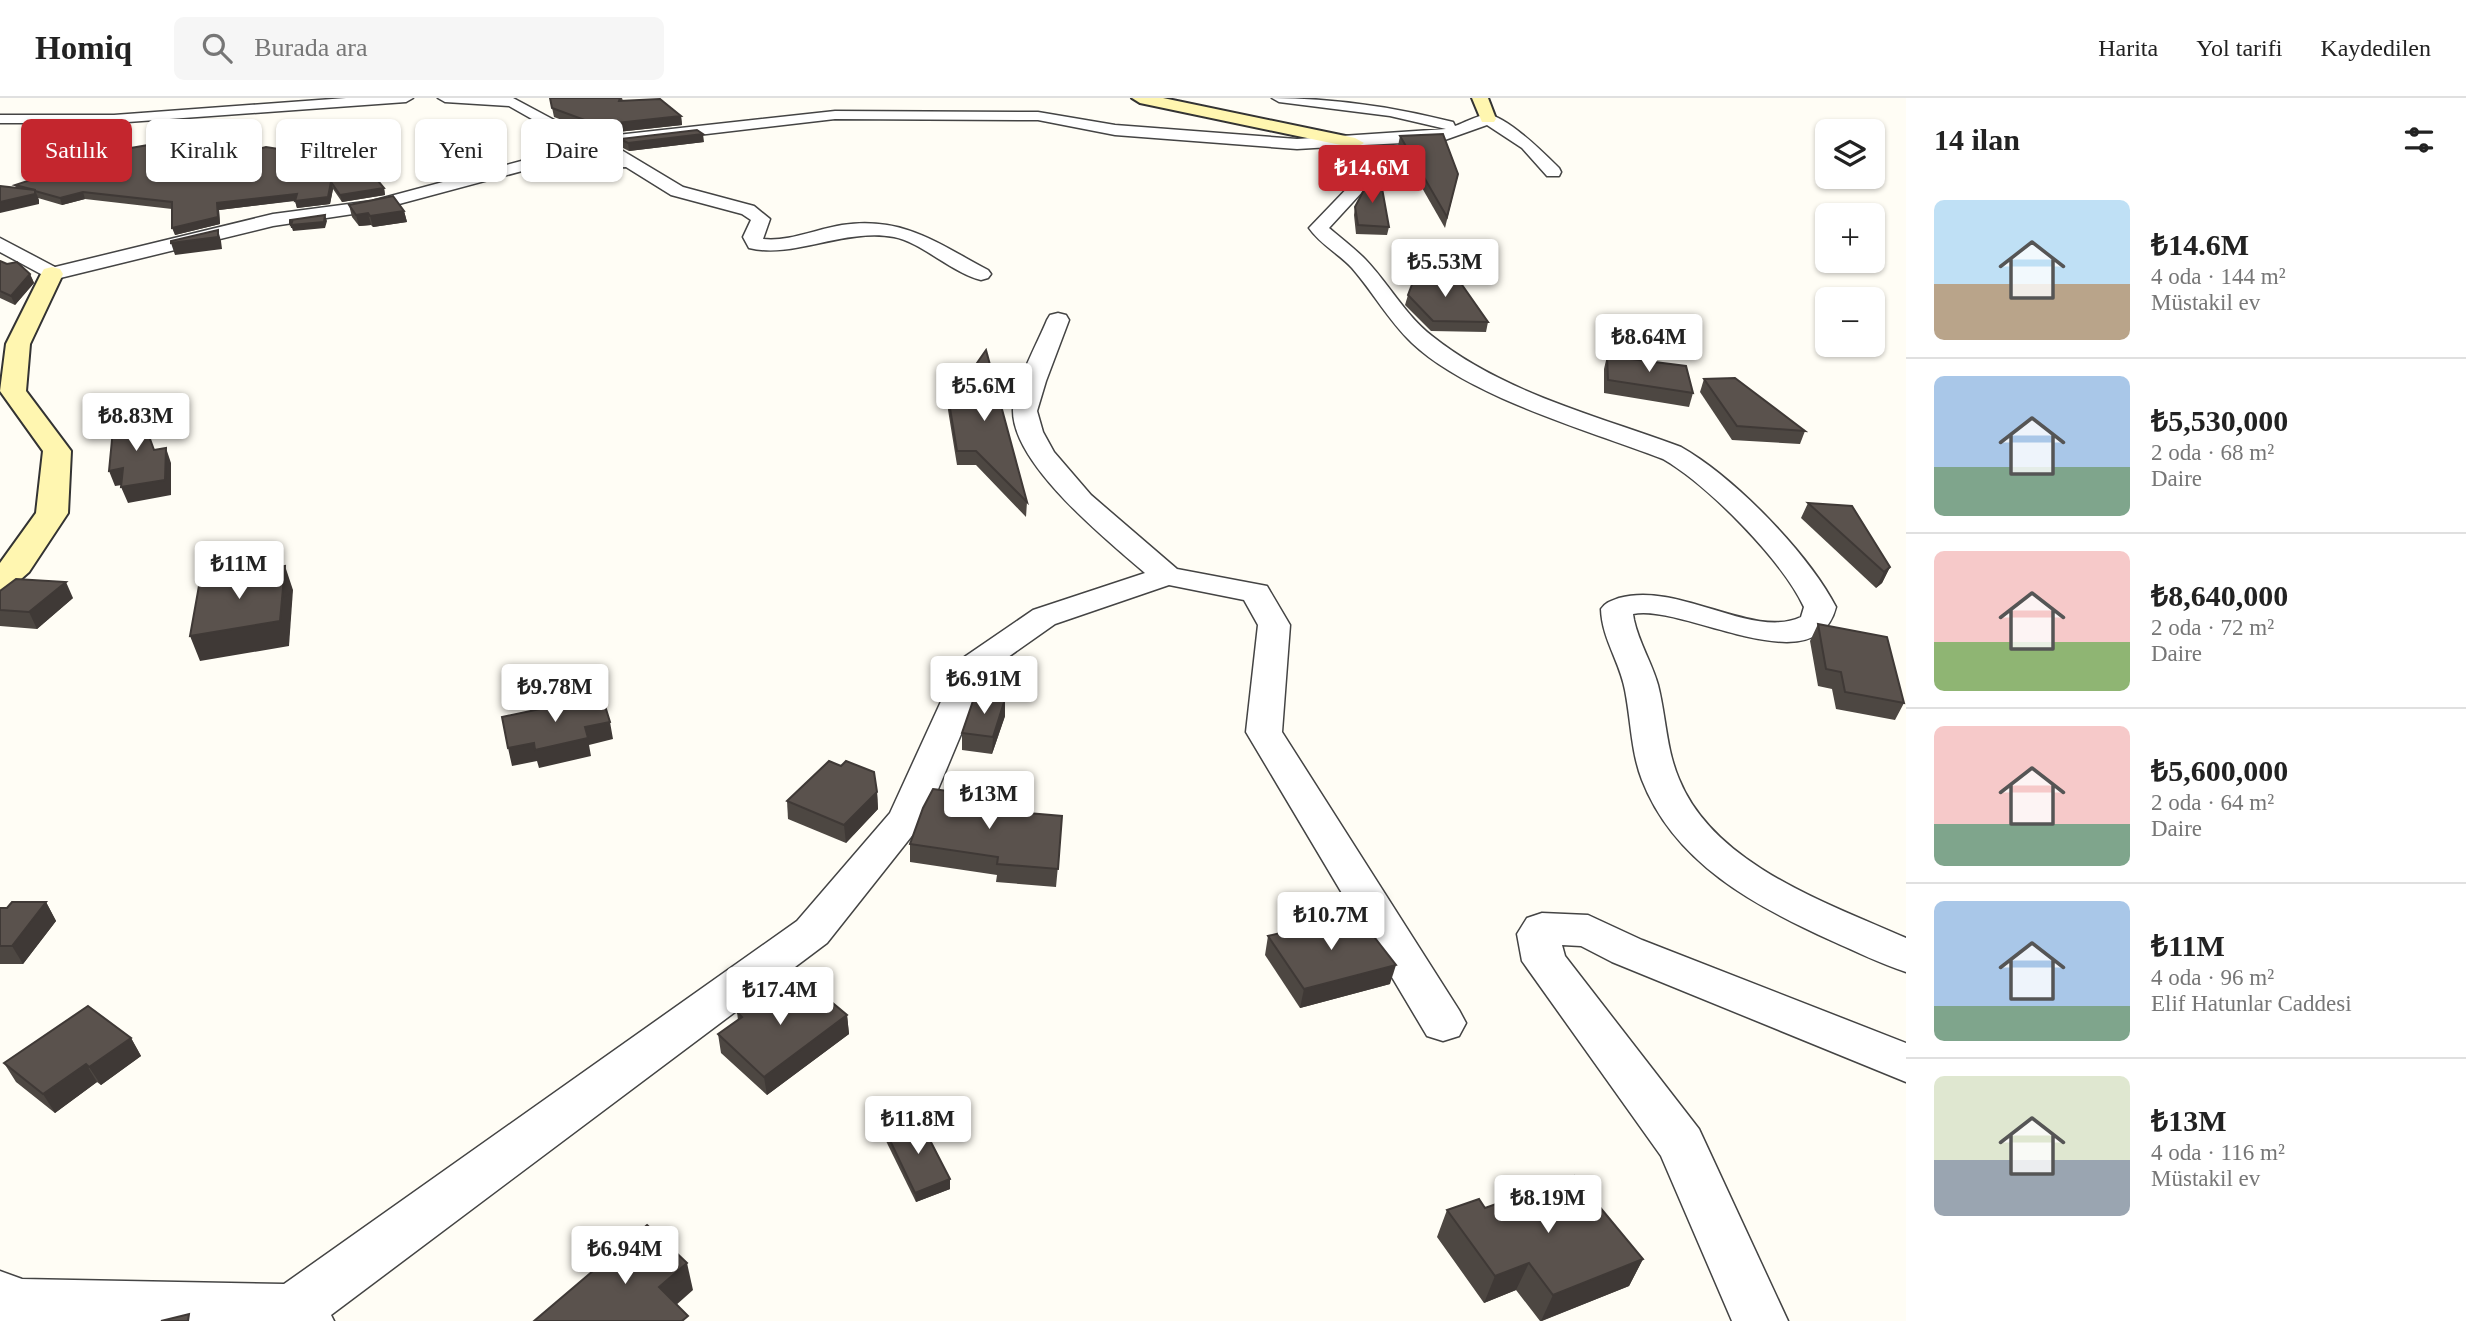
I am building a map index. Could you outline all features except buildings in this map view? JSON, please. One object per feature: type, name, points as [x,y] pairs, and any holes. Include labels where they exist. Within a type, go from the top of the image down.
[{"type":"street","points":[[0,119],[114,119],[406,98]]},
{"type":"street","points":[[445,98],[512,102],[542,119]]},
{"type":"street","points":[[1140,98],[1355,143]]},
{"type":"street","points":[[1279,98],[1390,112],[1463,129]]},
{"type":"street","points":[[1480,98],[1488,119],[1528,145],[1553,172]]},
{"type":"street","points":[[623,139],[835,115],[1015,115],[1056,118],[1115,130],[1259,143],[1355,143],[1441,136],[1488,119]]},
{"type":"street","points":[[1355,143],[1366,179],[1318,228],[1359,264],[1395,312],[1421,339],[1479,378],[1528,399],[1636,438],[1672,453],[1698,468],[1754,522],[1810,587],[1820,607],[1816,622],[1795,631],[1760,630],[1666,606],[1629,602],[1617,609],[1616,628],[1639,677],[1660,781],[1685,825],[1717,859],[1773,893],[1906,956]]},
{"type":"street","points":[[623,160],[677,191],[748,209],[761,219],[752,237],[756,244],[775,246],[842,231],[868,229],[901,232],[981,275]]},
{"type":"street","points":[[0,244],[52,274],[273,220],[373,206],[525,165],[626,162]]},
{"type":"street","points":[[0,580],[17,565],[52,513],[57,451],[13,391],[18,344],[52,274]]},
{"type":"street","points":[[1058,320],[1024,408],[1028,435],[1068,487],[1167,576]]},
{"type":"street","points":[[0,1297],[22,1305],[299,1316],[812,932],[907,818],[972,667],[1044,617],[1167,576],[1256,593],[1273,625],[1264,732],[1443,1023]]},
{"type":"street","points":[[1759,1321],[1681,1144],[1544,961],[1538,934],[1542,929],[1588,932],[1627,951],[1906,1063]]}]
